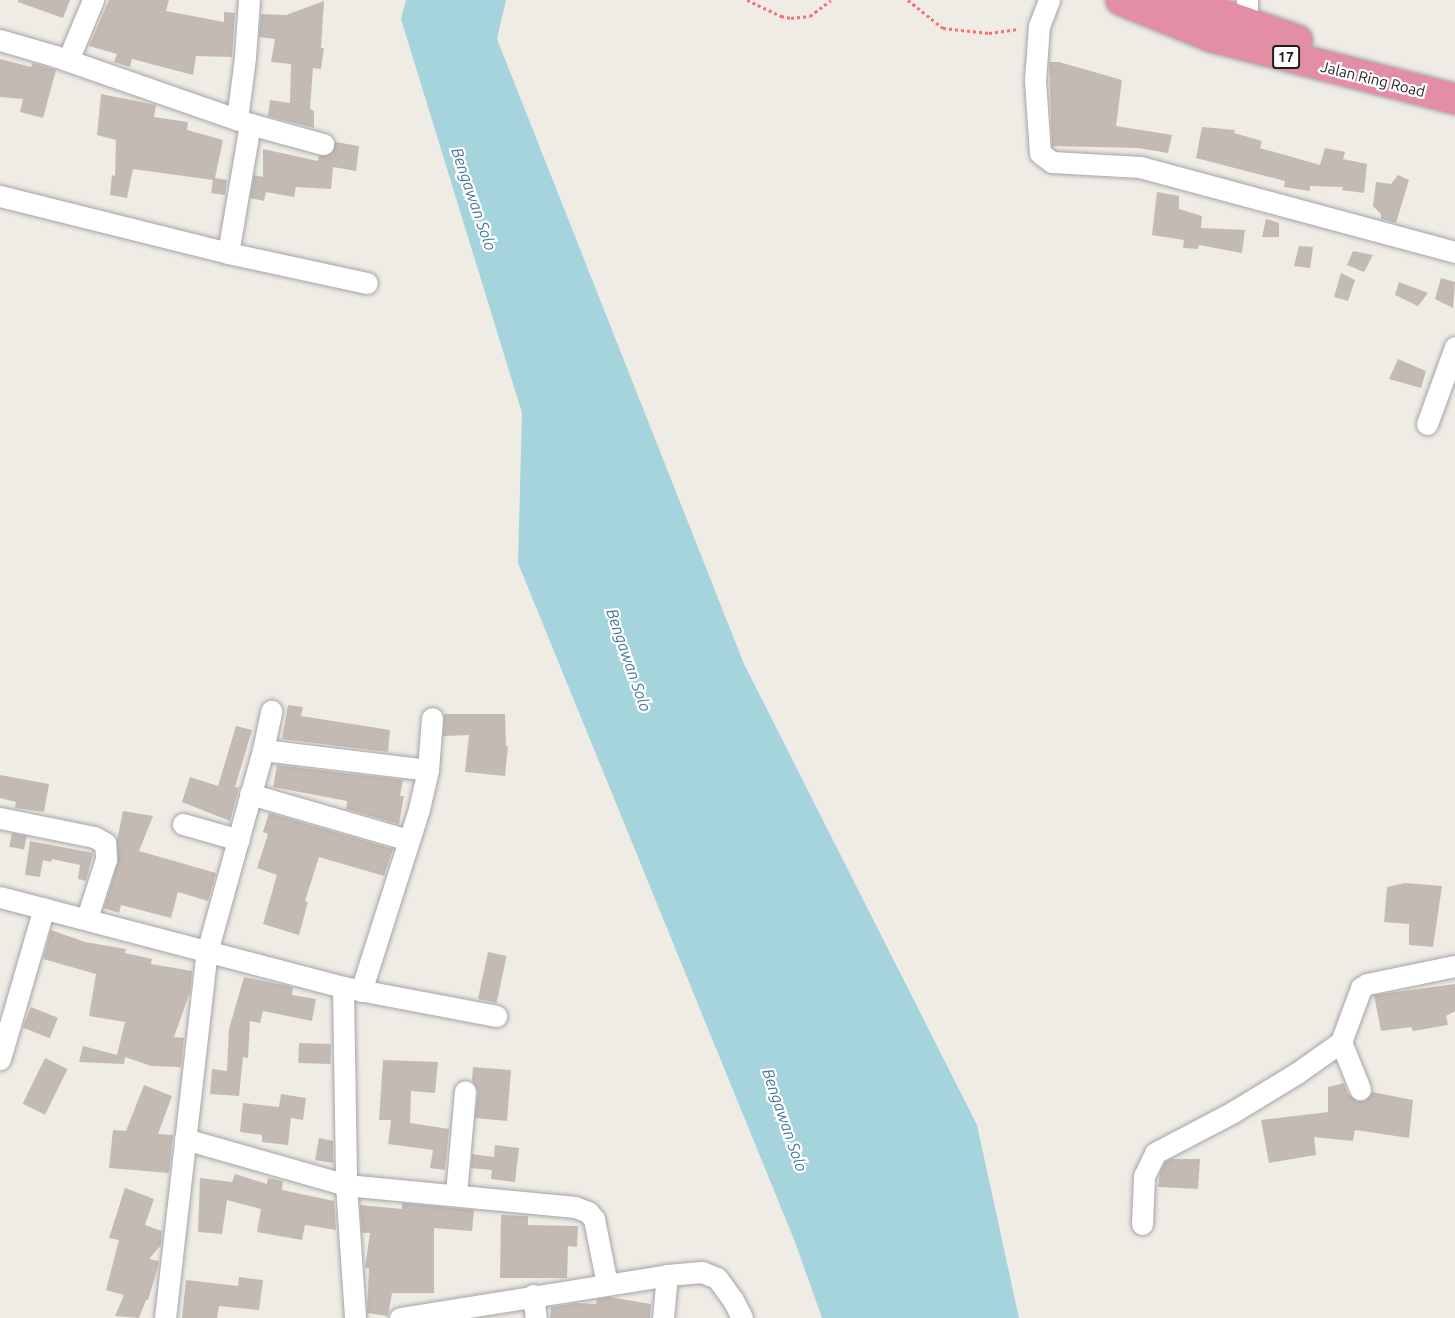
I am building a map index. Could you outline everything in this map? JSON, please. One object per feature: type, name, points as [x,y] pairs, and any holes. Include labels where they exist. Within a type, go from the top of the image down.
[{"type":"highway","name":"Jalan Ring Road","points":[[1121,0],[1212,37],[1455,99]]},
{"type":"highway","name":"Jalan Ring Road","points":[[1180,0],[1247,12],[1338,52],[1455,82]]},
{"type":"street","points":[[68,60],[93,0]]},
{"type":"street","points":[[228,253],[243,122],[249,0]]},
{"type":"street","points":[[1050,0],[1040,26],[1035,80],[1040,153],[1052,162],[1140,168],[1455,252]]},
{"type":"street","points":[[0,40],[68,60],[243,122],[323,144]]},
{"type":"street","points":[[0,196],[228,253],[367,283]]},
{"type":"street","points":[[1427,424],[1455,347]]},
{"type":"street","points":[[165,1318],[207,952],[263,750],[271,711]]},
{"type":"street","points":[[355,1318],[346,1185],[352,989],[419,809],[428,770],[432,718]]},
{"type":"street","points":[[263,750],[428,770]]},
{"type":"street","points":[[250,794],[408,840]]},
{"type":"street","points":[[0,818],[94,837],[105,843],[106,859],[87,918]]},
{"type":"street","points":[[183,824],[239,840]]},
{"type":"street","points":[[0,897],[352,989],[496,1016]]},
{"type":"street","points":[[0,1059],[44,908]]},
{"type":"street","points":[[1142,1224],[1144,1176],[1155,1153],[1233,1112],[1313,1063],[1341,1042],[1361,988],[1367,984],[1455,966]]},
{"type":"street","points":[[1341,1042],[1360,1089]]},
{"type":"street","points":[[456,1194],[465,1090]]},
{"type":"street","points":[[184,1139],[346,1185],[575,1206],[588,1212],[596,1226],[607,1284]]},
{"type":"street","points":[[400,1318],[480,1311],[533,1295],[667,1275],[710,1274],[725,1288],[742,1318]]},
{"type":"street","points":[[663,1318],[667,1275]]},
{"type":"street","points":[[533,1295],[536,1318]]},
{"type":"path","points":[[747,0],[781,16],[791,18],[810,16],[831,0]]},
{"type":"path","points":[[908,0],[944,28],[988,33],[1040,26]]},
{"type":"water","name":"Bengawan Solo","points":[[406,0],[506,0],[497,39],[744,664],[977,1125],[1019,1318],[822,1318],[795,1242],[518,563],[522,413],[401,19]]},
{"type":"building","points":[[18,0],[70,0],[63,18],[18,2]]},
{"type":"building","points":[[109,0],[169,0],[166,11],[224,22],[224,12],[235,13],[232,57],[196,56],[193,75],[132,59],[130,67],[114,62],[117,54],[89,46]]},
{"type":"building","points":[[324,1],[321,48],[324,48],[321,69],[313,68],[310,109],[314,111],[314,128],[268,116],[270,100],[290,103],[291,64],[271,62],[275,39],[259,37],[261,14],[286,15]]},
{"type":"building","points":[[0,59],[31,67],[33,63],[56,70],[43,118],[20,112],[23,99],[0,97]]},
{"type":"building","points":[[1049,62],[1059,62],[1122,80],[1116,126],[1172,135],[1168,153],[1138,148],[1052,146]]},
{"type":"building","points":[[101,94],[156,105],[154,117],[188,122],[187,130],[223,140],[215,178],[227,180],[225,195],[211,193],[213,180],[133,169],[127,198],[110,195],[112,175],[115,176],[116,140],[97,135]]},
{"type":"building","points":[[1202,127],[1235,130],[1234,133],[1262,141],[1260,148],[1320,165],[1325,148],[1345,152],[1343,159],[1367,164],[1364,193],[1342,190],[1343,187],[1310,186],[1310,191],[1284,187],[1285,181],[1196,158]]},
{"type":"building","points":[[335,142],[359,146],[356,171],[333,167],[331,189],[296,187],[294,197],[266,192],[264,201],[250,198],[254,175],[263,177],[263,149],[318,161],[319,156],[332,153]]},
{"type":"building","points":[[1398,175],[1409,180],[1396,223],[1381,219],[1381,214],[1373,206],[1376,182],[1391,184]]},
{"type":"building","points":[[1157,192],[1179,196],[1179,209],[1202,216],[1201,228],[1245,230],[1242,253],[1199,245],[1198,249],[1183,248],[1184,240],[1152,235]]},
{"type":"building","points":[[1266,219],[1279,223],[1279,237],[1262,237]]},
{"type":"building","points":[[1299,246],[1313,247],[1310,268],[1294,266]]},
{"type":"building","points":[[1353,251],[1373,255],[1364,272],[1347,265]]},
{"type":"building","points":[[1341,273],[1355,280],[1348,301],[1334,297]]},
{"type":"building","points":[[1441,278],[1455,282],[1453,308],[1435,299]]},
{"type":"building","points":[[1399,282],[1428,293],[1418,306],[1395,295]]},
{"type":"building","points":[[1398,359],[1426,371],[1421,388],[1389,379]]},
{"type":"building","points":[[288,705],[303,707],[301,716],[390,730],[388,752],[282,739]]},
{"type":"building","points":[[444,714],[505,714],[506,746],[508,746],[505,776],[465,772],[469,735],[443,736]]},
{"type":"building","points":[[236,726],[252,730],[235,787],[239,788],[230,821],[182,802],[190,777],[218,786]]},
{"type":"building","points":[[277,765],[403,780],[400,796],[404,796],[399,824],[346,809],[347,801],[273,787]]},
{"type":"building","points":[[0,775],[49,784],[44,812],[15,808],[16,802],[0,798]]},
{"type":"building","points":[[123,811],[153,816],[139,851],[216,873],[208,901],[178,892],[171,918],[121,905],[119,913],[104,908],[118,862],[117,840]]},
{"type":"building","points":[[269,813],[393,849],[384,876],[319,857],[305,901],[308,902],[299,935],[263,924],[277,875],[257,868],[268,834],[263,832]]},
{"type":"building","points":[[12,833],[27,836],[24,850],[9,847]]},
{"type":"building","points":[[30,841],[93,853],[86,881],[78,879],[80,865],[52,859],[51,862],[43,860],[40,877],[25,875]]},
{"type":"building","points":[[1405,883],[1442,886],[1433,947],[1409,945],[1409,924],[1384,922],[1387,887]]},
{"type":"building","points":[[51,930],[85,942],[126,949],[125,953],[152,959],[151,964],[192,971],[190,992],[174,1037],[184,1038],[181,1067],[151,1066],[125,1057],[124,1064],[79,1062],[83,1046],[117,1055],[125,1022],[89,1016],[96,974],[43,959]]},
{"type":"building","points":[[488,952],[507,956],[497,1003],[478,999]]},
{"type":"building","points":[[244,977],[293,987],[292,995],[316,999],[312,1021],[263,1011],[260,1023],[250,1021],[248,1058],[243,1057],[239,1096],[210,1094],[212,1069],[227,1071],[229,1029]]},
{"type":"building","points":[[1455,984],[1455,1011],[1446,1016],[1448,1025],[1413,1031],[1411,1027],[1381,1031],[1374,995]]},
{"type":"building","points":[[31,1007],[58,1018],[50,1038],[23,1027]]},
{"type":"building","points":[[299,1043],[331,1044],[330,1064],[298,1063]]},
{"type":"building","points":[[45,1058],[67,1069],[45,1115],[23,1104]]},
{"type":"building","points":[[383,1060],[438,1062],[435,1093],[411,1091],[410,1123],[449,1129],[445,1170],[430,1168],[433,1150],[388,1144],[391,1120],[379,1120]]},
{"type":"building","points":[[473,1067],[511,1070],[507,1121],[475,1118],[478,1092],[472,1080]]},
{"type":"building","points":[[1344,1083],[1348,1094],[1358,1101],[1365,1101],[1372,1092],[1413,1100],[1409,1138],[1355,1130],[1353,1141],[1314,1137],[1316,1155],[1269,1163],[1261,1120],[1328,1112],[1328,1087]]},
{"type":"building","points":[[144,1085],[172,1096],[158,1134],[173,1135],[169,1173],[109,1168],[113,1130],[126,1131]]},
{"type":"building","points":[[281,1094],[306,1098],[303,1120],[291,1118],[288,1145],[262,1142],[262,1135],[240,1132],[243,1103],[279,1107]]},
{"type":"building","points":[[319,1138],[333,1141],[333,1163],[315,1160]]},
{"type":"building","points":[[495,1145],[519,1148],[515,1182],[491,1179],[492,1170],[471,1168],[472,1154],[494,1157]]},
{"type":"building","points":[[1171,1159],[1200,1159],[1198,1189],[1158,1187],[1160,1172],[1165,1162]]},
{"type":"building","points":[[235,1174],[267,1184],[268,1178],[283,1181],[282,1190],[334,1201],[336,1230],[305,1225],[302,1240],[257,1232],[261,1209],[227,1200],[222,1234],[198,1232],[200,1178],[232,1182]]},
{"type":"building","points":[[125,1188],[154,1199],[145,1225],[162,1231],[161,1245],[149,1259],[159,1261],[158,1267],[148,1300],[139,1318],[115,1316],[124,1295],[106,1290],[119,1240],[109,1238]]},
{"type":"building","points":[[402,1203],[474,1210],[472,1231],[434,1228],[434,1293],[392,1293],[388,1316],[367,1313],[369,1268],[365,1268],[370,1233],[362,1233],[360,1205],[402,1209]]},
{"type":"building","points":[[501,1215],[528,1216],[528,1225],[578,1226],[577,1247],[568,1246],[567,1278],[500,1278]]},
{"type":"building","points":[[239,1277],[263,1280],[259,1310],[219,1306],[217,1318],[182,1318],[186,1280],[238,1286]]},
{"type":"building","points":[[609,1297],[651,1304],[650,1318],[550,1318],[551,1307],[576,1303],[596,1304],[597,1299]]}]
